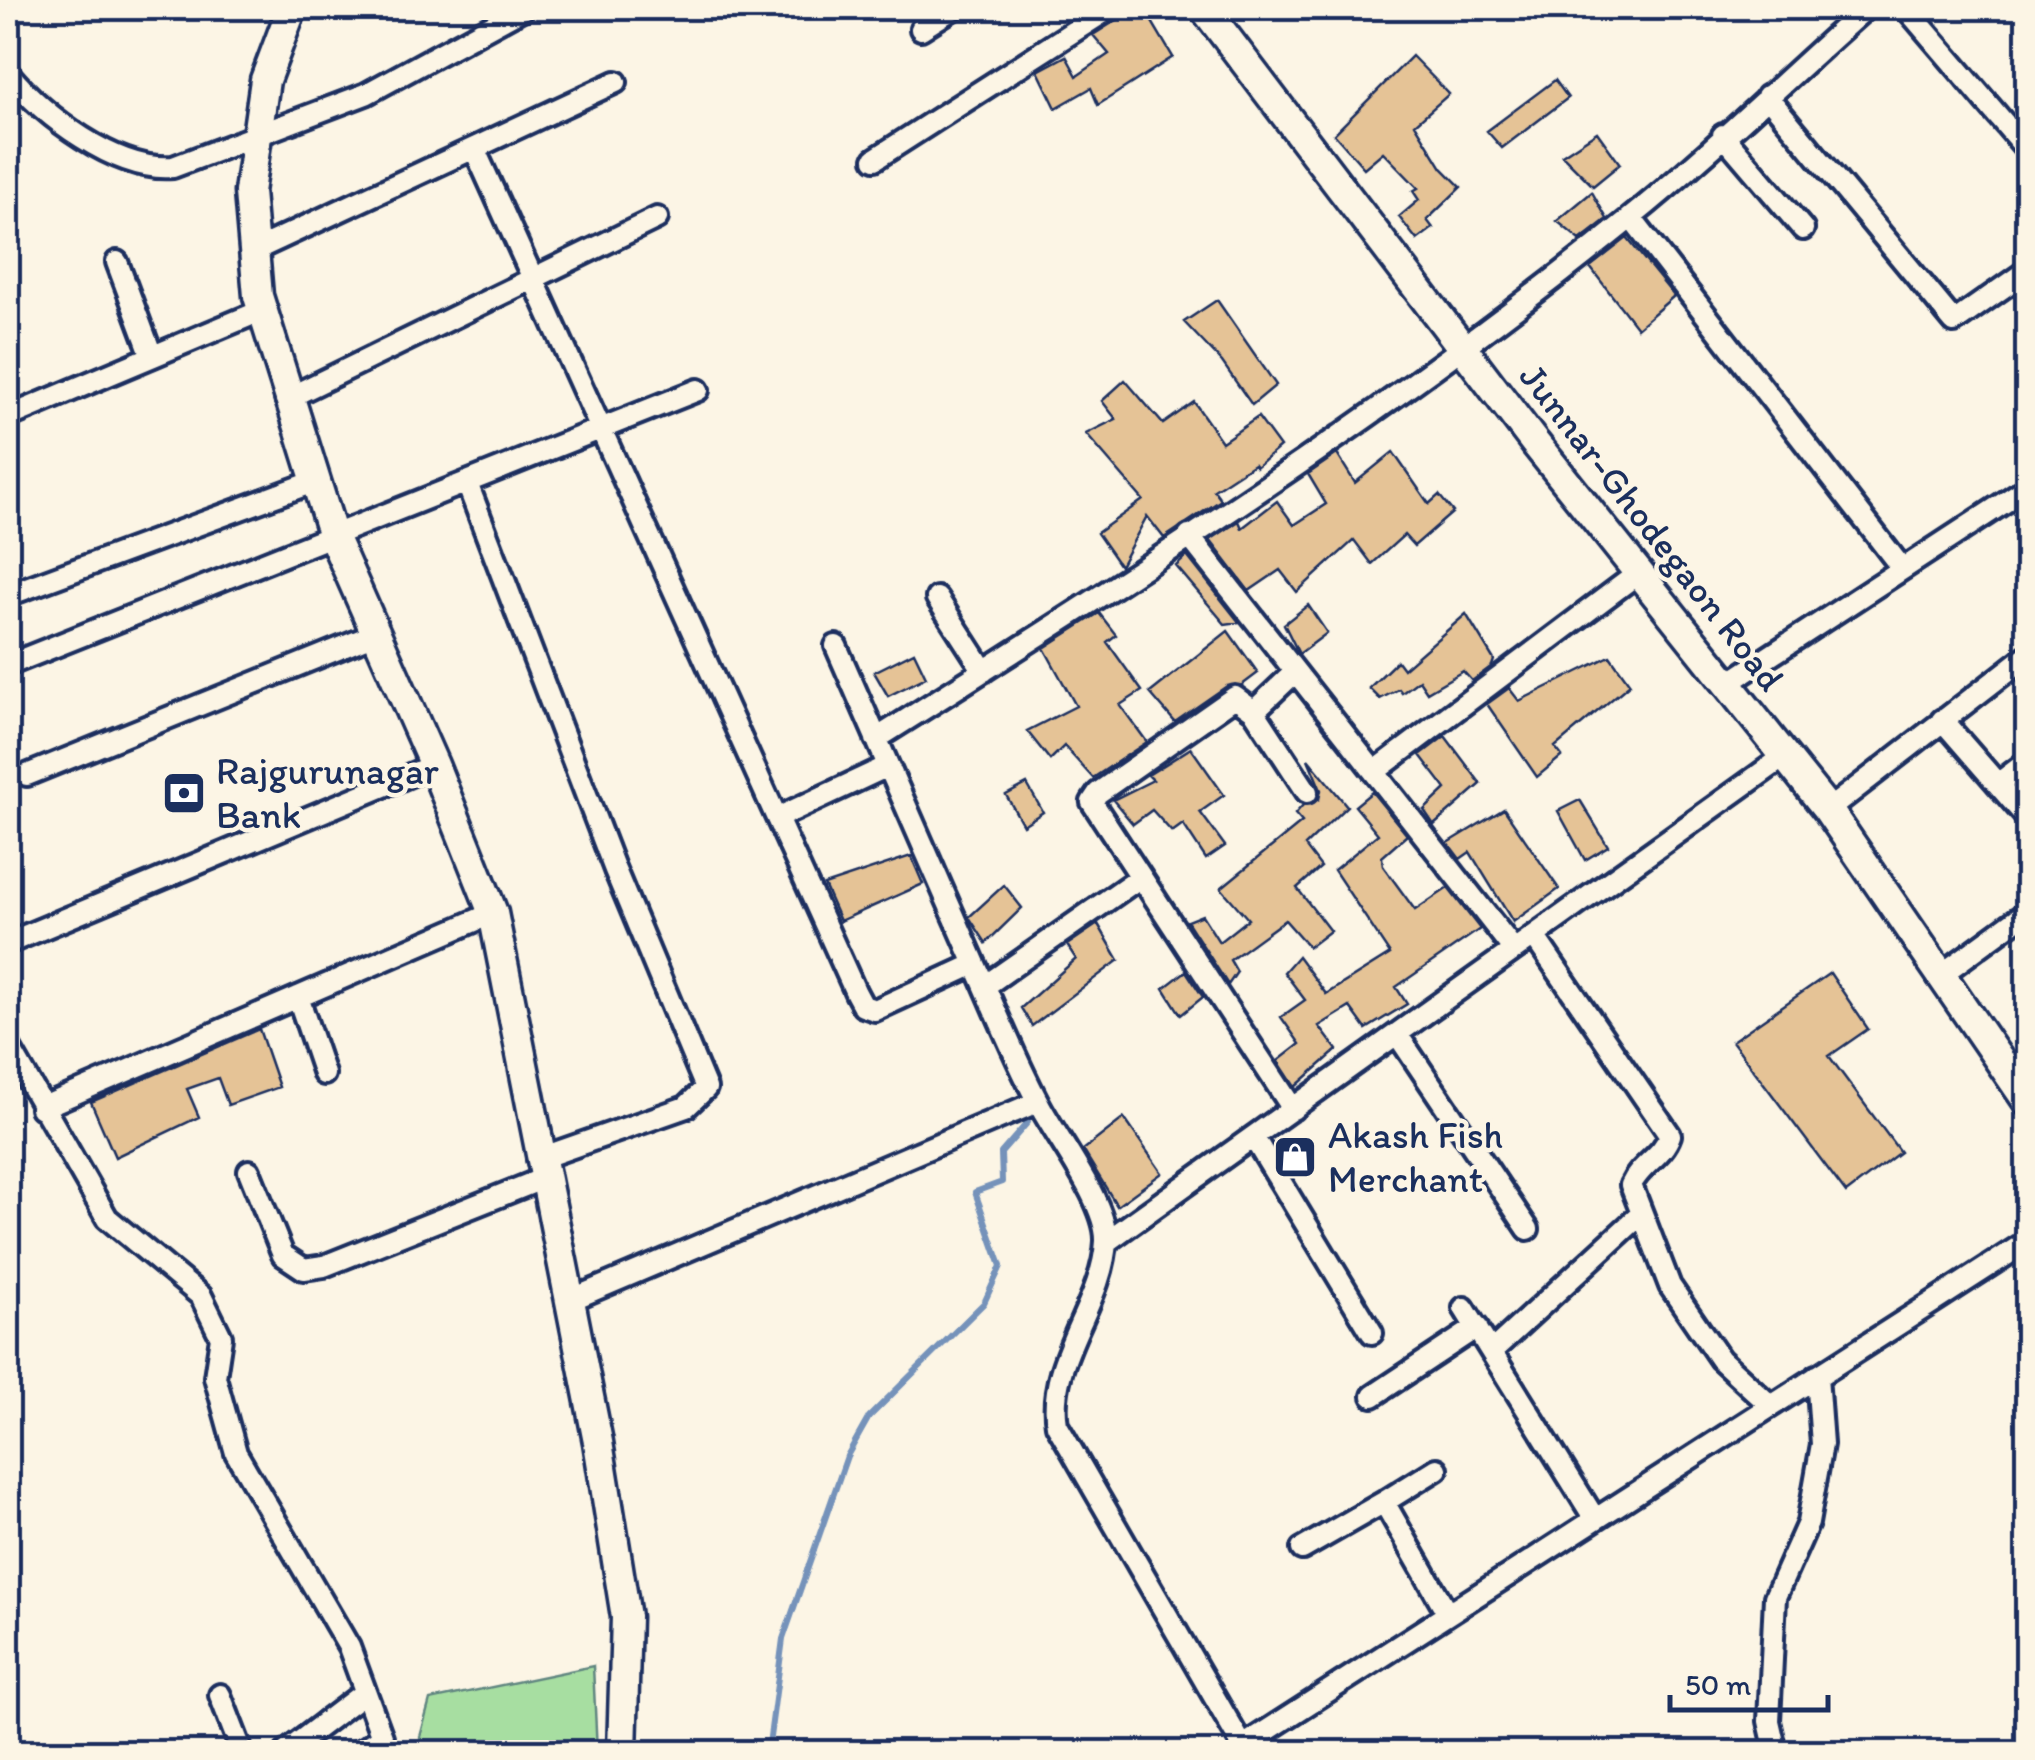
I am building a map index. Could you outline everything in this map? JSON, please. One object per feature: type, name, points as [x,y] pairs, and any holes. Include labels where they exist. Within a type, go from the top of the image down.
[{"type":"street","points":[[292,8],[265,80],[250,192],[253,251],[263,310],[286,399],[332,536],[434,765],[493,914],[540,1169],[598,1442],[626,1617],[622,1752]]},
{"type":"street","points":[[8,73],[30,100],[67,127],[139,166],[173,167],[366,94],[524,8]]},
{"type":"street","points":[[922,29],[954,8]]},
{"type":"street","points":[[875,159],[1110,8]]},
{"type":"street","name":"Junnar-Ghodegaon Road","points":[[1204,8],[1637,574],[1730,682],[1828,810],[1938,977],[2028,1102]]},
{"type":"street","points":[[876,739],[1189,536],[1462,346],[1630,218],[1866,8]]},
{"type":"street","points":[[1906,8],[2028,151]]},
{"type":"street","points":[[253,251],[616,82]]},
{"type":"street","points":[[1767,96],[1954,322],[2028,270]]},
{"type":"street","points":[[1723,135],[1802,230]]},
{"type":"street","points":[[474,148],[863,1006],[876,1010],[975,964]]},
{"type":"street","points":[[286,399],[657,218]]},
{"type":"street","points":[[1630,218],[1901,568]]},
{"type":"street","points":[[117,262],[152,356]]},
{"type":"street","points":[[8,416],[263,310]]},
{"type":"street","points":[[8,665],[698,390]]},
{"type":"street","points":[[8,595],[313,482]]},
{"type":"street","points":[[249,1171],[284,1255],[304,1269],[324,1266],[686,1107],[706,1088],[615,870],[467,483]]},
{"type":"street","points":[[1730,682],[2028,487]]},
{"type":"street","points":[[1189,536],[1514,950]]},
{"type":"street","points":[[1374,772],[1637,574]]},
{"type":"street","points":[[937,598],[984,671]]},
{"type":"street","points":[[27,775],[375,634]]},
{"type":"street","points":[[836,646],[1038,1102],[1104,1220],[1106,1242],[1099,1274],[1067,1358],[1054,1409],[1058,1425],[1245,1749],[2028,1241]]},
{"type":"street","points":[[1828,810],[2028,656]]},
{"type":"street","points":[[1254,711],[1296,672]]},
{"type":"street","points":[[1293,1109],[1092,802],[1098,793],[1235,697],[1254,711],[1307,792]]},
{"type":"street","points":[[1942,720],[2028,819]]},
{"type":"street","points":[[1106,1242],[1786,756]]},
{"type":"street","points":[[1999,783],[2028,761]]},
{"type":"street","points":[[8,944],[434,765]]},
{"type":"street","points":[[777,818],[888,766]]},
{"type":"street","points":[[985,986],[1139,878]]},
{"type":"street","points":[[1938,977],[2028,910]]},
{"type":"street","points":[[41,1108],[493,914]]},
{"type":"street","points":[[1534,936],[1670,1135],[1667,1146],[1636,1174],[1631,1185],[1670,1286],[1710,1344],[1771,1406]]},
{"type":"street","points":[[298,997],[324,1074]]},
{"type":"street","points":[[1397,1034],[1528,1229]]},
{"type":"street","points":[[8,1045],[107,1218],[201,1296],[211,1312],[221,1337],[214,1377],[236,1454],[327,1606],[365,1692],[382,1745],[358,1752]]},
{"type":"street","points":[[568,1301],[1038,1102]]},
{"type":"street","points":[[1254,1138],[1372,1334]]},
{"type":"street","points":[[1493,1350],[1640,1214]]},
{"type":"street","points":[[1464,1308],[1595,1519]]},
{"type":"street","points":[[1373,1396],[1477,1328]]},
{"type":"street","points":[[1776,1752],[1769,1721],[1775,1598],[1811,1507],[1822,1444],[1817,1376]]},
{"type":"street","points":[[1302,1548],[1437,1468]]},
{"type":"street","points":[[1384,1502],[1448,1614]]},
{"type":"street","points":[[286,1752],[365,1692]]},
{"type":"street","points":[[220,1696],[242,1752]]},
{"type":"green space","points":[[593,1666],[597,1752],[422,1752],[420,1737],[430,1700]]},
{"type":"building","points":[[1136,8],[1144,8],[1173,57],[1098,105],[1091,88],[1056,108],[1038,71],[1066,56],[1077,76],[1109,54],[1093,35]]},
{"type":"building","points":[[1412,56],[1449,94],[1415,124],[1442,168],[1461,187],[1427,220],[1433,228],[1417,240],[1399,217],[1419,200],[1413,191],[1418,188],[1383,152],[1364,168],[1334,134]]},
{"type":"building","points":[[1555,80],[1568,98],[1502,148],[1487,131]]},
{"type":"building","points":[[1597,132],[1620,164],[1593,186],[1562,155]]},
{"type":"building","points":[[1592,192],[1607,219],[1580,240],[1557,221]]},
{"type":"building","points":[[1627,238],[1674,296],[1637,328],[1590,267]]},
{"type":"building","points":[[1217,300],[1276,385],[1252,405],[1222,362],[1184,322]]},
{"type":"building","points":[[1125,380],[1163,424],[1194,402],[1222,442],[1258,417],[1280,447],[1256,467],[1254,464],[1214,490],[1221,500],[1164,538],[1147,516],[1120,566],[1097,533],[1143,500],[1086,434],[1116,419],[1102,401]]},
{"type":"building","points":[[1393,452],[1429,504],[1439,495],[1453,512],[1414,546],[1404,535],[1372,564],[1354,540],[1297,592],[1280,570],[1249,591],[1210,540],[1239,521],[1242,528],[1277,501],[1294,525],[1326,504],[1308,474],[1337,454],[1355,483]]},
{"type":"building","points":[[1187,556],[1239,622],[1225,624],[1176,566]]},
{"type":"building","points":[[1308,605],[1327,633],[1299,654],[1284,624]]},
{"type":"building","points":[[1099,613],[1116,635],[1107,642],[1142,691],[1120,705],[1147,742],[1093,778],[1064,746],[1050,760],[1027,731],[1076,706],[1044,648]]},
{"type":"building","points":[[1466,614],[1494,660],[1492,666],[1472,681],[1463,671],[1427,692],[1419,680],[1402,693],[1399,689],[1380,699],[1369,688],[1397,661],[1403,669]]},
{"type":"building","points":[[1228,631],[1258,673],[1242,685],[1227,686],[1175,722],[1150,693]]},
{"type":"building","points":[[914,652],[926,677],[888,696],[874,672]]},
{"type":"building","points":[[1610,656],[1630,684],[1555,747],[1562,756],[1537,777],[1487,704],[1509,688],[1519,701]]},
{"type":"building","points":[[1445,736],[1481,784],[1434,825],[1424,810],[1446,789],[1420,755]]},
{"type":"building","points":[[1191,748],[1224,795],[1200,812],[1225,846],[1206,859],[1183,824],[1172,832],[1152,810],[1133,824],[1113,800],[1153,780],[1148,775]]},
{"type":"building","points":[[1308,759],[1347,806],[1305,846],[1321,867],[1297,888],[1330,931],[1309,947],[1285,920],[1230,960],[1237,972],[1228,985],[1187,921],[1202,915],[1219,942],[1248,919],[1221,888],[1302,822],[1295,814],[1303,805],[1319,799],[1321,790]]},
{"type":"building","points":[[1027,784],[1043,812],[1023,825],[1006,795]]},
{"type":"building","points":[[1372,792],[1407,835],[1382,857],[1383,866],[1415,910],[1448,888],[1480,929],[1396,987],[1407,1004],[1366,1029],[1350,1007],[1319,1026],[1337,1050],[1295,1087],[1278,1061],[1300,1044],[1281,1017],[1305,1000],[1284,972],[1298,956],[1326,994],[1390,954],[1334,870],[1378,834],[1355,806]]},
{"type":"building","points":[[1580,800],[1608,846],[1585,860],[1558,811]]},
{"type":"building","points":[[1504,809],[1559,889],[1513,922],[1470,852],[1460,859],[1448,843]]},
{"type":"building","points":[[911,856],[923,884],[840,921],[824,885]]},
{"type":"building","points":[[1004,885],[1022,908],[986,943],[969,917]]},
{"type":"building","points":[[1098,924],[1119,960],[1032,1026],[1021,1008],[1076,959],[1067,945]]},
{"type":"building","points":[[1186,971],[1203,997],[1181,1015],[1164,988]]},
{"type":"building","points":[[1830,973],[1868,1029],[1829,1056],[1900,1152],[1846,1193],[1732,1041]]},
{"type":"building","points":[[259,1029],[279,1087],[228,1105],[218,1078],[187,1089],[199,1117],[115,1157],[91,1102]]},
{"type":"building","points":[[1124,1118],[1162,1173],[1117,1206],[1083,1150]]},
{"type":"waterway","points":[[768,1752],[783,1639],[847,1456],[869,1417],[984,1303],[1001,1266],[975,1192],[1002,1182],[1001,1153],[1028,1122]]},
{"type":"place","name":"Rajgurunagar Bank","points":[[184,793]]},
{"type":"place","name":"Akash Fish Merchant","points":[[1295,1157]]}]
